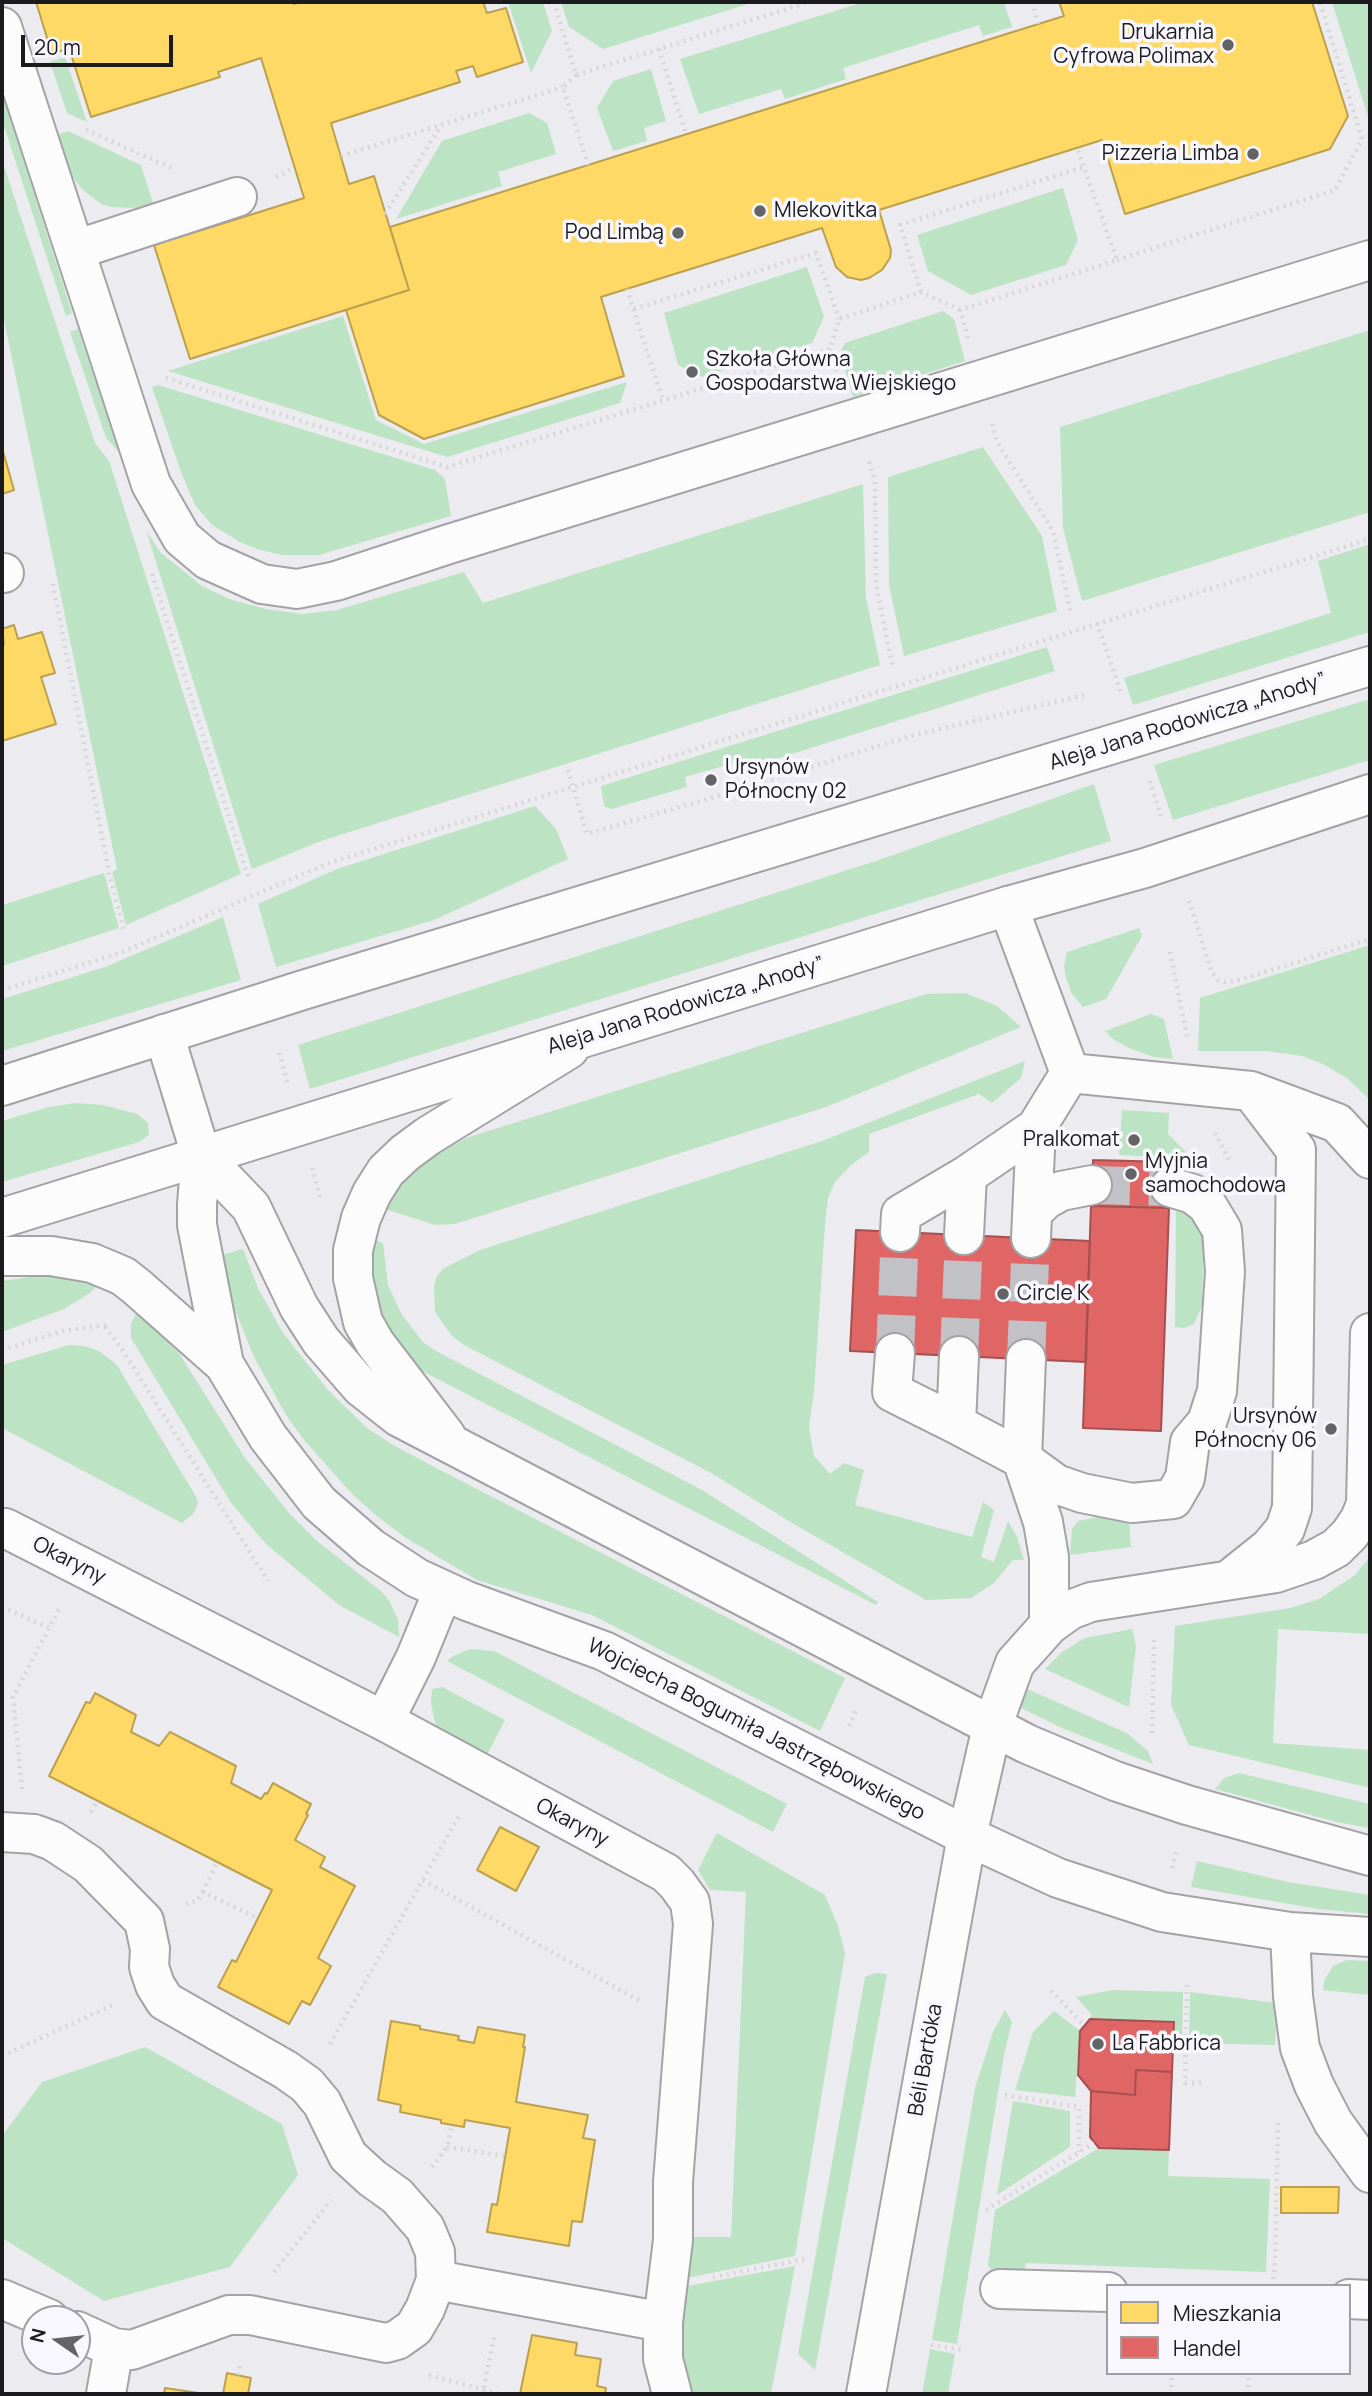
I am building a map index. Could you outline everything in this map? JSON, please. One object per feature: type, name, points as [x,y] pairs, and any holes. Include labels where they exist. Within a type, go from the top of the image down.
[{"type":"street","points":[[2,27],[151,484],[182,538],[208,560],[262,584],[297,589],[336,581],[1370,260]]},
{"type":"street","points":[[75,250],[237,197]]},
{"type":"street","name":"Aleja Jana Rodowicza „Anody”","points":[[2,1086],[164,1034],[1370,666]]},
{"type":"street","name":"Aleja Jana Rodowicza „Anody”","points":[[2,1217],[1008,906],[1145,868],[1370,794]]},
{"type":"street","points":[[1008,906],[1070,1073]]},
{"type":"street","points":[[164,1034],[201,1156],[197,1225],[224,1364]]},
{"type":"street","points":[[453,1446],[375,1343],[363,1322],[353,1278],[354,1250],[361,1218],[386,1171],[405,1153],[428,1136],[592,1035]]},
{"type":"street","points":[[1070,1073],[1251,1091],[1336,1123],[1370,1159]]},
{"type":"street","points":[[901,1232],[901,1214],[967,1175],[1036,1128],[1070,1073]]},
{"type":"street","points":[[1229,1580],[1270,1547],[1285,1529],[1292,1507],[1296,1150],[1251,1091]]},
{"type":"street","points":[[1036,1128],[1032,1225],[1045,1200],[1061,1191],[1092,1185]]},
{"type":"street","points":[[201,1156],[251,1207],[299,1307],[321,1341],[361,1387],[390,1410],[453,1446],[992,1727],[1115,1781],[1231,1819],[1370,1856]]},
{"type":"street","points":[[964,1235],[967,1175]]},
{"type":"street","points":[[895,1353],[892,1392],[1022,1459],[1056,1484],[1082,1493],[1132,1503],[1173,1499],[1185,1478],[1190,1442],[1207,1422],[1217,1391],[1225,1272],[1222,1230],[1207,1205],[1193,1194],[1170,1187]]},
{"type":"street","name":"Wojciecha Bogumiła Jastrzębowskiego","points":[[2,1256],[51,1256],[83,1261],[107,1268],[137,1287],[224,1364],[268,1437],[319,1503],[379,1553],[443,1591],[604,1651],[1025,1865],[1107,1896],[1162,1912],[1290,1932],[1370,1937]]},
{"type":"street","name":"Béli Bartóka","points":[[866,2394],[967,1836],[992,1727],[1014,1662],[1049,1625],[1070,1610],[1091,1602],[1276,1573],[1314,1560],[1336,1548],[1350,1534],[1366,1504],[1370,1333]]},
{"type":"street","points":[[956,1424],[959,1356]]},
{"type":"street","points":[[1026,1359],[1022,1459],[1043,1522],[1047,1545],[1049,1625]]},
{"type":"street","name":"Okaryny","points":[[5,1528],[384,1721],[666,1873],[677,1884],[690,1902],[693,1924],[673,2182],[673,2240],[663,2322],[663,2359],[672,2394]]},
{"type":"street","points":[[384,1721],[416,1657],[443,1591]]},
{"type":"street","points":[[14,1832],[53,1841],[88,1864],[145,1921],[150,1949],[149,1967],[155,1985],[165,2001],[286,2070],[307,2085],[322,2103],[348,2156],[397,2196],[425,2228],[435,2252],[436,2280],[425,2309],[414,2328],[397,2340],[386,2343],[250,2315],[229,2315],[132,2350],[114,2348],[91,2337]]},
{"type":"street","points":[[1290,1932],[1293,1996],[1300,2048],[1314,2085],[1333,2122],[1370,2173]]},
{"type":"street","points":[[436,2280],[663,2322]]},
{"type":"street","points":[[1000,2289],[1106,2292]]},
{"type":"street","points":[[2,2299],[21,2307]]},
{"type":"street","points":[[1351,2299],[1370,2300]]},
{"type":"street","points":[[106,2394],[114,2348]]},
{"type":"path","points":[[554,2],[576,75]]},
{"type":"path","points":[[341,156],[563,87],[576,75],[809,2]]},
{"type":"path","points":[[1032,2],[1038,24]]},
{"type":"path","points":[[1117,260],[1335,190],[1362,139],[1320,2]]},
{"type":"path","points":[[659,49],[686,134]]},
{"type":"path","points":[[563,87],[588,165]]},
{"type":"path","points":[[385,214],[441,125]]},
{"type":"path","points":[[84,129],[120,145]]},
{"type":"path","points":[[921,292],[900,225],[1084,167]]},
{"type":"path","points":[[634,310],[816,253],[839,320],[830,349],[875,482],[876,584],[893,669]]},
{"type":"path","points":[[627,289],[663,401]]},
{"type":"path","points":[[839,320],[921,292],[960,310]]},
{"type":"path","points":[[163,378],[447,467],[830,349]]},
{"type":"path","points":[[2,990],[120,953],[329,863],[1370,539]]},
{"type":"path","points":[[53,584],[109,873],[124,931]]},
{"type":"path","points":[[1097,623],[1123,698]]},
{"type":"path","points":[[568,770],[587,834],[748,788],[909,736],[1089,694]]},
{"type":"path","points":[[1149,780],[1164,825]]},
{"type":"path","points":[[1191,910],[1212,973],[1218,980],[1225,982],[1236,981],[1370,939]]},
{"type":"path","points":[[279,1053],[291,1095]]},
{"type":"path","points":[[309,1156],[322,1204]]},
{"type":"path","points":[[105,1327],[112,1318]]},
{"type":"path","points":[[2,1350],[62,1331],[105,1327]]},
{"type":"path","points":[[105,1327],[122,1349],[268,1581]]},
{"type":"path","points":[[14,1832],[13,1697],[79,1565]]},
{"type":"path","points":[[2,1607],[49,1628]]},
{"type":"path","points":[[847,1730],[859,1706]]},
{"type":"path","points":[[307,2085],[482,1775]]},
{"type":"path","points":[[145,1921],[198,1900],[217,1862]]},
{"type":"path","points":[[423,1880],[653,2008],[685,2021]]},
{"type":"path","points":[[203,1892],[258,1918]]},
{"type":"path","points":[[2,2056],[155,1985]]},
{"type":"path","points":[[1187,1985],[1185,2083],[1204,2083]]},
{"type":"path","points":[[1051,1991],[1084,2025]]},
{"type":"path","points":[[1005,2095],[1079,2107],[1079,2153]]},
{"type":"path","points":[[1272,2284],[1278,2123],[1333,2122]]},
{"type":"path","points":[[986,2210],[1094,2143]]},
{"type":"path","points":[[447,2147],[505,2156]]},
{"type":"path","points":[[250,2315],[258,2293],[358,2166]]},
{"type":"path","points":[[762,2267],[805,2259]]},
{"type":"path","points":[[484,2392],[491,2348],[506,2293]]},
{"type":"path","points":[[931,2345],[964,2350]]},
{"type":"path","points":[[425,2373],[484,2392],[499,2394]]},
{"type":"path","points":[[1171,2394],[1172,2375]]},
{"type":"path","points":[[1248,2394],[1249,2375]]},
{"type":"path","points":[[1057,2394],[1080,2394]]},
{"type":"green space","points":[[508,2],[543,2],[552,31],[531,73]]},
{"type":"green space","points":[[561,2],[754,2],[603,49],[569,27]]},
{"type":"green space","points":[[864,2],[1004,2],[1012,27],[983,36],[979,25],[843,68],[846,79],[785,99],[781,89],[699,114],[680,59]]},
{"type":"green space","points":[[1332,2],[1370,2],[1370,123]]},
{"type":"green space","points":[[65,57],[87,122],[67,113],[50,62]]},
{"type":"green space","points":[[651,69],[666,121],[644,128],[647,141],[613,151],[597,108],[613,81]]},
{"type":"green space","points":[[2,93],[72,313],[66,316],[2,120]]},
{"type":"green space","points":[[529,113],[547,123],[556,154],[498,172],[502,186],[396,219],[442,141]]},
{"type":"green space","points":[[68,131],[141,165],[153,203],[135,208],[111,207],[101,204],[83,190],[71,175],[58,135]]},
{"type":"green space","points":[[2,160],[95,443],[109,461],[241,874],[126,925],[112,872],[117,869],[2,310]]},
{"type":"green space","points":[[1063,188],[1078,240],[1066,265],[971,295],[928,271],[917,235]]},
{"type":"green space","points":[[807,267],[824,317],[812,343],[702,377],[678,365],[664,313]]},
{"type":"green space","points":[[943,311],[954,319],[965,361],[853,397],[840,353],[845,343]]},
{"type":"green space","points":[[343,316],[376,420],[424,444],[627,382],[620,403],[447,457],[168,371]]},
{"type":"green space","points":[[78,329],[119,452],[106,438],[70,332]]},
{"type":"green space","points":[[1370,330],[1370,512],[1082,601],[1063,528],[1060,427]]},
{"type":"green space","points":[[158,385],[435,470],[445,479],[451,516],[319,555],[282,555],[240,542],[212,525],[195,505],[152,387]]},
{"type":"green space","points":[[983,447],[1042,536],[1057,611],[904,656],[889,585],[888,477]]},
{"type":"green space","points":[[863,484],[866,598],[880,665],[321,841],[252,869],[146,530],[160,552],[202,586],[232,600],[266,609],[302,614],[337,610],[464,572],[483,603]]},
{"type":"green space","points":[[1370,544],[1370,632],[1133,705],[1124,678],[1331,613],[1318,561]]},
{"type":"green space","points":[[1047,647],[1055,671],[738,771],[734,763],[685,777],[687,787],[612,809],[604,806],[601,786]]},
{"type":"green space","points":[[1370,699],[1370,760],[1173,820],[1154,765]]},
{"type":"green space","points":[[1094,784],[1111,841],[310,1089],[298,1045],[876,861]]},
{"type":"green space","points":[[535,806],[556,829],[568,859],[434,920],[276,967],[258,904],[337,869]]},
{"type":"green space","points":[[104,873],[119,928],[2,966],[2,905]]},
{"type":"green space","points":[[223,917],[241,980],[2,1051],[2,999],[105,967]]},
{"type":"green space","points":[[1139,928],[1142,936],[1106,999],[1083,1007],[1072,994],[1066,978],[1064,966],[1067,952]]},
{"type":"green space","points":[[1370,945],[1370,1100],[1348,1079],[1323,1064],[1302,1056],[1266,1051],[1198,1051],[1200,998]]},
{"type":"green space","points":[[965,993],[997,1006],[1021,1027],[826,1107],[455,1224],[435,1225],[385,1209],[403,1179],[430,1157],[469,1137],[926,994]]},
{"type":"green space","points":[[1151,1014],[1164,1019],[1173,1059],[1154,1057],[1129,1048],[1105,1031]]},
{"type":"green space","points":[[1025,1061],[1021,1078],[992,1103],[979,1094],[869,1134],[869,1152],[851,1165],[835,1182],[828,1198],[825,1224],[814,1392],[809,1427],[814,1456],[830,1474],[844,1463],[864,1470],[855,1505],[972,1537],[983,1502],[994,1510],[981,1557],[994,1562],[1008,1521],[1017,1537],[1024,1560],[1013,1560],[994,1583],[971,1598],[926,1600],[713,1474],[464,1345],[452,1336],[435,1312],[434,1287],[437,1276],[444,1268],[480,1250],[822,1141]]},
{"type":"green space","points":[[76,1103],[103,1105],[137,1114],[148,1123],[149,1135],[139,1142],[2,1182],[2,1121],[49,1107]]},
{"type":"green space","points":[[1122,1110],[1169,1113],[1168,1134],[1188,1154],[1180,1158],[1119,1155]]},
{"type":"green space","points":[[1176,1203],[1187,1207],[1204,1230],[1202,1306],[1194,1324],[1184,1328],[1175,1327]]},
{"type":"green space","points":[[373,1239],[383,1243],[388,1285],[402,1315],[423,1342],[702,1490],[878,1602],[876,1605],[412,1364],[386,1334],[370,1275]]},
{"type":"green space","points":[[243,1249],[258,1288],[283,1333],[328,1390],[367,1428],[442,1471],[845,1678],[820,1731],[592,1615],[477,1580],[406,1538],[378,1517],[352,1494],[304,1440],[286,1415],[254,1357],[231,1300],[219,1256]]},
{"type":"green space","points":[[30,1277],[66,1277],[99,1284],[64,1309],[2,1332],[2,1281]]},
{"type":"green space","points":[[138,1309],[179,1353],[245,1458],[289,1513],[317,1541],[381,1591],[390,1602],[398,1620],[399,1637],[339,1605],[266,1544],[231,1503],[131,1338],[131,1324]]},
{"type":"green space","points":[[69,1345],[99,1351],[117,1365],[198,1502],[193,1514],[182,1523],[2,1428],[2,1365]]},
{"type":"green space","points":[[1098,1517],[1129,1518],[1131,1547],[1070,1555],[1072,1529],[1078,1521]]},
{"type":"green space","points":[[1370,1557],[1370,1634],[1278,1629],[1273,1743],[1370,1750],[1370,1788],[1189,1745],[1171,1705],[1175,1626],[1290,1608],[1319,1599],[1355,1575]]},
{"type":"green space","points":[[1132,1629],[1136,1646],[1129,1707],[1045,1669],[1062,1652],[1085,1638]]},
{"type":"green space","points":[[470,1649],[494,1651],[787,1804],[773,1832],[447,1661]]},
{"type":"green space","points":[[442,1687],[505,1720],[486,1757],[447,1737],[435,1723],[431,1703],[432,1689]]},
{"type":"green space","points":[[1025,1688],[1127,1733],[1148,1751],[1153,1764],[1062,1728],[1021,1708]]},
{"type":"green space","points":[[1239,1773],[1370,1804],[1370,1828],[1336,1822],[1215,1789],[1224,1778]]},
{"type":"green space","points":[[717,1833],[825,1895],[838,1926],[845,1953],[795,2256],[682,2279],[690,2237],[731,2237],[746,1892],[710,1890],[698,1870]]},
{"type":"green space","points":[[1197,1861],[1288,1882],[1370,1895],[1370,1914],[1318,1909],[1191,1887]]},
{"type":"green space","points":[[1347,1960],[1370,1961],[1370,1995],[1323,1990],[1324,1981],[1333,1966]]},
{"type":"green space","points":[[875,1973],[887,1974],[815,2370],[798,2354],[865,1977]]},
{"type":"green space","points":[[1113,1990],[1183,1992],[1182,2044],[1173,2044],[1174,2022],[1090,2019],[1091,2014],[1076,1997]]},
{"type":"green space","points":[[1190,1992],[1277,2003],[1275,2045],[1189,2043]]},
{"type":"green space","points":[[1005,2010],[1012,2022],[1004,2055],[957,2344],[932,2340],[975,2088],[993,2032]]},
{"type":"green space","points":[[1054,2011],[1080,2031],[1075,2097],[1015,2090],[1033,2032]]},
{"type":"green space","points":[[145,2047],[282,2124],[298,2175],[230,2267],[104,2301],[2,2238],[2,2136],[42,2082]]},
{"type":"green space","points":[[1013,2101],[1070,2111],[1070,2147],[997,2195]]},
{"type":"green space","points":[[1099,2148],[1169,2150],[1168,2176],[1270,2179],[1266,2272],[1026,2263],[1023,2278],[995,2276],[988,2265],[995,2210]]},
{"type":"green space","points":[[795,2266],[771,2394],[693,2394],[681,2363],[682,2287]]},
{"type":"green space","points":[[930,2349],[955,2354],[948,2394],[922,2394]]},
{"type":"building: Mieszkania","points":[[36,2],[483,2],[487,13],[506,8],[523,62],[477,77],[473,66],[456,71],[460,82],[331,123],[349,184],[374,176],[409,290],[190,359],[154,245],[304,198],[261,58],[218,72],[220,77],[91,117],[69,48],[52,54]]},
{"type":"building: Mieszkania","points":[[1059,2],[1312,2],[1348,116],[1330,149],[1125,214],[1102,140],[879,210],[891,250],[890,258],[882,270],[869,278],[861,280],[847,277],[836,267],[822,228],[601,297],[624,376],[424,439],[379,415],[346,310],[409,290],[390,227],[1064,16]]},
{"type":"building: Mieszkania","points":[[2,448],[14,490],[2,494]]},
{"type":"building: Mieszkania","points":[[14,625],[18,639],[42,632],[55,673],[41,677],[56,724],[2,741],[2,629]]},
{"type":"building: Mieszkania","points":[[95,1693],[136,1715],[131,1732],[159,1746],[170,1732],[236,1766],[231,1783],[261,1799],[273,1783],[311,1804],[295,1840],[325,1857],[320,1867],[355,1886],[318,1958],[331,1966],[310,2005],[302,2001],[289,2024],[218,1987],[232,1960],[236,1962],[272,1890],[49,1776],[86,1702],[90,1703]]},
{"type":"building: Mieszkania","points":[[500,1827],[539,1847],[516,1891],[477,1870]]},
{"type":"building: Mieszkania","points":[[391,2021],[459,2036],[458,2040],[474,2043],[478,2027],[525,2035],[516,2102],[588,2115],[583,2138],[595,2140],[582,2222],[572,2221],[569,2246],[487,2232],[492,2204],[497,2205],[510,2128],[465,2120],[464,2127],[441,2123],[441,2120],[400,2112],[401,2105],[378,2100]]},
{"type":"building: Mieszkania","points":[[1281,2187],[1339,2187],[1338,2213],[1281,2213]]},
{"type":"building: Mieszkania","points":[[532,2335],[577,2343],[575,2355],[601,2359],[597,2386],[606,2388],[605,2394],[520,2394]]},
{"type":"building: Mieszkania","points":[[227,2373],[251,2378],[248,2394],[223,2394]]},
{"type":"building: Mieszkania","points":[[165,2388],[205,2394],[164,2394]]},
{"type":"building: Handel","name":"Myjnia samochodowa","points":[[1093,1160],[1170,1162],[1169,1208],[1091,1206]]},
{"type":"building: Handel","points":[[1091,1206],[1169,1208],[1161,1431],[1083,1428]]},
{"type":"building: Handel","points":[[856,1230],[1090,1241],[1086,1362],[850,1351]]},
{"type":"building: Handel","points":[[1090,2019],[1174,2022],[1172,2072],[1136,2070],[1135,2095],[1091,2091],[1078,2075],[1080,2031]]},
{"type":"building: Handel","points":[[1136,2070],[1172,2072],[1169,2150],[1099,2148],[1090,2137],[1091,2091],[1135,2095]]},
{"type":"tunnel","points":[[1092,1185],[1170,1187]]},
{"type":"tunnel","points":[[895,1353],[900,1232]]},
{"type":"tunnel","points":[[959,1356],[964,1235]]},
{"type":"tunnel","points":[[1026,1359],[1031,1238]]},
{"type":"place","name":"Drukarnia Cyfrowa Polimax","points":[[1228,45]]},
{"type":"place","name":"Pizzeria Limba","points":[[1253,154]]},
{"type":"place","name":"Mlekovitka","points":[[760,211]]},
{"type":"place","name":"Pod Limbą","points":[[678,233]]},
{"type":"place","name":"Szkoła Główna Gospodarstwa Wiejskiego","points":[[692,372]]},
{"type":"place","name":"Ursynów Północny 02","points":[[711,780]]},
{"type":"place","name":"Pralkomat","points":[[1134,1140]]},
{"type":"place","name":"Myjnia samochodowa","points":[[1131,1174]]},
{"type":"place","name":"Circle K","points":[[1003,1294]]},
{"type":"place","name":"Ursynów Północny 06","points":[[1331,1429]]},
{"type":"place","name":"La Fabbrica","points":[[1098,2044]]}]
